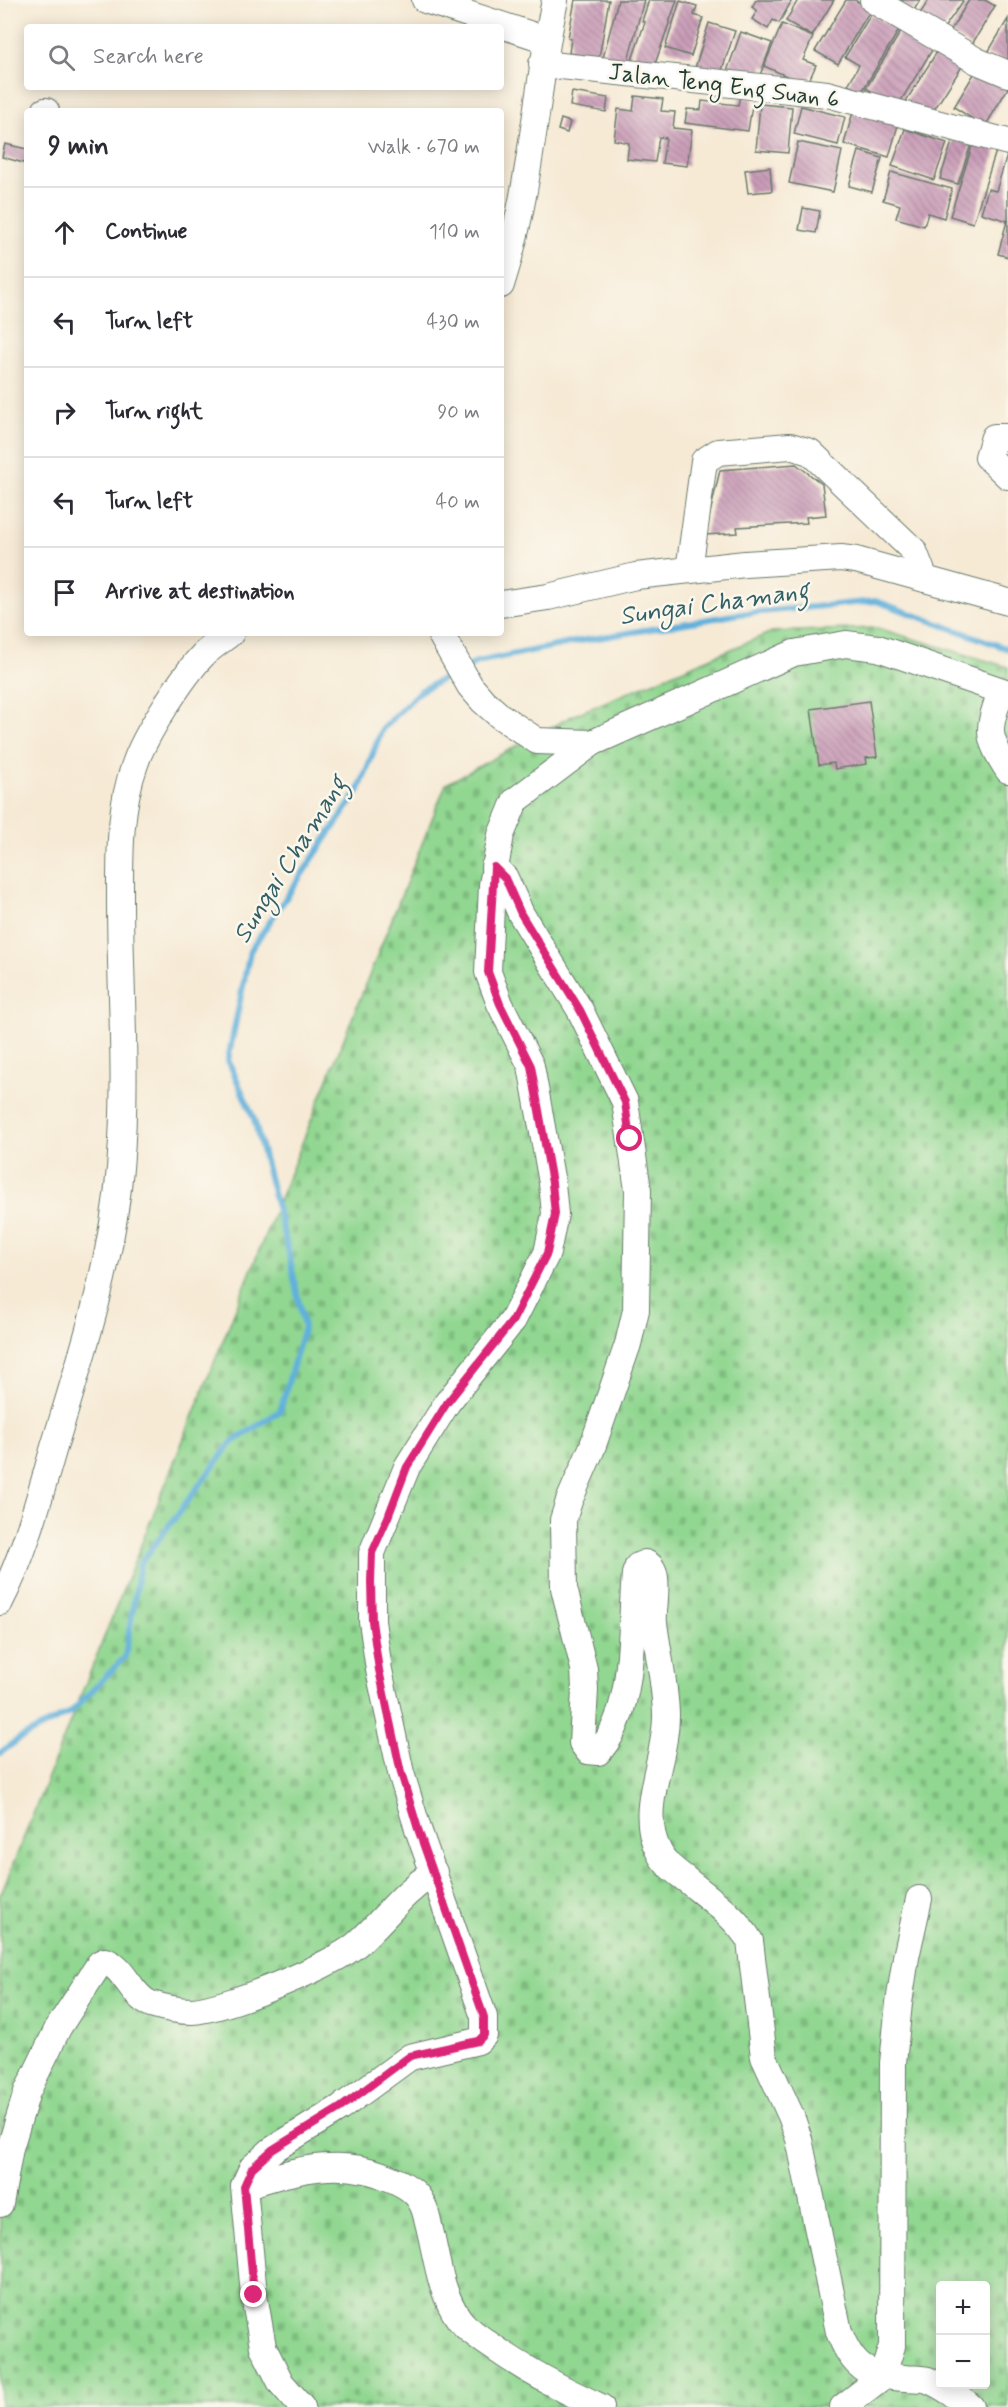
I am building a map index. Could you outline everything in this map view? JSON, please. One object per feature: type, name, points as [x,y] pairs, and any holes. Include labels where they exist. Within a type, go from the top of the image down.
[{"type":"street","name":"Jalan Teng Eng Suan 6","points":[[425,0],[480,24]]},
{"type":"street","points":[[504,274],[523,203],[544,52],[555,0]]},
{"type":"street","points":[[873,0],[977,61],[1008,74]]},
{"type":"street","name":"Jalan Teng Eng Suan 6","points":[[504,35],[544,52],[827,94],[1008,142]]},
{"type":"street","points":[[1008,436],[994,437],[988,457],[1008,476]]},
{"type":"street","points":[[689,570],[705,461],[718,452],[790,446],[810,452],[914,550],[925,579]]},
{"type":"street","points":[[504,604],[548,597],[636,576],[841,558],[1008,602]]},
{"type":"street","points":[[0,1602],[39,1497],[89,1333],[113,1221],[120,1168],[123,1089],[120,828],[135,763],[173,696],[203,655],[227,636]]},
{"type":"street","points":[[446,643],[470,686],[500,716],[537,741],[592,743]]},
{"type":"street","points":[[302,2407],[281,2383],[263,2347],[251,2271],[244,2186],[252,2168],[262,2158],[340,2108],[404,2060],[421,2053],[465,2045],[481,2039],[484,2035],[484,2017],[418,1829],[401,1773],[386,1709],[372,1621],[372,1553],[407,1467],[447,1403],[513,1320],[547,1253],[555,1214],[531,1066],[500,1004],[488,972],[494,867],[501,835],[514,801],[592,743],[794,653],[818,647],[846,644],[878,648],[1004,692],[991,721],[990,736],[992,744],[1008,770]]},
{"type":"street","points":[[494,867],[505,878],[521,914],[580,1010],[625,1102],[638,1190],[636,1310],[628,1344],[592,1448],[563,1520],[564,1588],[584,1669],[582,1743],[588,1751],[598,1752],[609,1741],[616,1725],[628,1671],[635,1574],[638,1566],[645,1563],[651,1564],[655,1570],[656,1579],[652,1609],[666,1712],[664,1748],[652,1800],[653,1837],[665,1862],[721,1908],[744,1930],[750,1941],[764,2057],[799,2139],[839,2332],[852,2359],[871,2373],[882,2377],[927,2380],[971,2407]]},
{"type":"street","points":[[0,2204],[10,2148],[27,2092],[58,2028],[100,1963],[105,1961],[113,1965],[138,1995],[152,2004],[190,2011],[223,2005],[313,1969],[350,1949],[412,1887],[434,1872]]},
{"type":"street","points":[[843,2407],[882,2377],[892,2346],[893,2063],[900,1991],[919,1899]]},
{"type":"street","points":[[244,2186],[298,2169],[336,2166],[365,2169],[403,2184],[414,2192],[423,2205],[445,2290],[454,2311],[466,2328],[532,2374],[600,2407]]},
{"type":"green space","points":[[877,628],[1008,667],[1008,2407],[0,2407],[0,1897],[446,784],[572,716],[772,632]]},
{"type":"building","points":[[575,0],[609,0],[599,58],[569,53],[571,39],[568,38]]},
{"type":"building","points":[[618,0],[644,0],[626,68],[602,62]]},
{"type":"building","points":[[649,0],[677,0],[654,67],[632,60],[645,22],[642,21]]},
{"type":"building","points":[[756,0],[792,0],[779,23],[773,20],[768,29],[752,19],[757,11],[752,7]]},
{"type":"building","points":[[798,0],[834,0],[812,36],[786,21]]},
{"type":"building","points":[[846,0],[855,0],[871,9],[838,64],[815,51]]},
{"type":"building","points":[[893,0],[920,0],[913,12]]},
{"type":"building","points":[[929,0],[963,1],[942,31],[919,15]]},
{"type":"building","points":[[969,0],[985,0],[995,6],[971,46],[949,33]]},
{"type":"building","points":[[680,1],[697,6],[694,15],[703,18],[691,56],[665,48]]},
{"type":"building","points":[[871,14],[899,30],[861,93],[848,85],[859,65],[845,57]]},
{"type":"building","points":[[1008,19],[1008,61],[987,54]]},
{"type":"building","points":[[709,23],[735,31],[720,76],[695,68]]},
{"type":"building","points":[[782,24],[813,37],[803,60],[816,65],[807,85],[764,66]]},
{"type":"building","points":[[903,28],[934,47],[897,107],[866,88]]},
{"type":"building","points":[[741,32],[772,43],[759,78],[726,74]]},
{"type":"building","points":[[938,50],[963,65],[930,116],[906,101]]},
{"type":"building","points":[[977,69],[1008,88],[985,127],[954,107]]},
{"type":"building","points":[[572,92],[608,98],[606,112],[570,106]]},
{"type":"building","points":[[635,96],[663,99],[661,111],[675,112],[673,128],[692,130],[687,166],[662,163],[666,138],[659,137],[655,162],[627,159],[629,143],[614,140],[618,109],[633,111]]},
{"type":"building","points":[[740,97],[753,99],[748,131],[685,123],[687,109],[701,110],[702,101],[738,105]]},
{"type":"building","points":[[760,104],[792,107],[788,153],[756,150]]},
{"type":"building","points":[[801,106],[845,117],[838,145],[794,134]]},
{"type":"building","points":[[853,112],[898,125],[889,157],[844,144]]},
{"type":"building","points":[[561,119],[570,122],[567,133],[558,130]]},
{"type":"building","points":[[905,129],[947,143],[934,180],[892,166]]},
{"type":"building","points":[[953,139],[971,144],[958,184],[940,179]]},
{"type":"building","points":[[974,140],[997,148],[973,223],[950,216]]},
{"type":"building","points":[[798,142],[842,151],[833,192],[789,183]]},
{"type":"building","points":[[5,144],[24,148],[24,163],[2,157]]},
{"type":"building","points":[[859,151],[882,158],[872,192],[849,186]]},
{"type":"building","points":[[1008,152],[1008,221],[981,213],[988,189],[996,191]]},
{"type":"building","points":[[770,167],[772,191],[748,193],[745,170]]},
{"type":"building","points":[[891,172],[952,189],[944,218],[928,213],[924,226],[896,218],[900,205],[883,200]]},
{"type":"building","points":[[803,208],[820,211],[816,233],[799,230]]},
{"type":"building","points":[[1008,221],[1008,257],[998,254]]},
{"type":"building","points":[[796,464],[822,484],[826,515],[806,517],[807,523],[737,527],[738,533],[705,535],[720,470]]},
{"type":"building","points":[[869,701],[877,757],[866,758],[867,764],[835,769],[834,763],[819,765],[811,709]]},
{"type":"waterway","name":"Sungai Chamang","points":[[466,668],[477,662],[580,641],[739,614],[876,601],[1008,649]]},
{"type":"waterway","name":"Sungai Chamang","points":[[0,1753],[19,1739],[71,1712],[125,1657],[140,1564],[231,1443],[280,1411],[304,1327],[289,1254],[254,1119],[228,1060],[250,951],[359,790],[382,729],[420,691],[457,672]]},
{"type":"route","points":[[254,2295],[244,2186],[252,2168],[272,2150],[355,2098],[410,2056],[465,2045],[478,2041],[484,2035],[484,2017],[418,1829],[401,1773],[379,1670],[372,1621],[371,1582],[372,1553],[407,1467],[447,1403],[513,1320],[547,1253],[555,1214],[552,1183],[531,1066],[500,1004],[488,972],[494,867],[505,878],[521,914],[580,1010],[625,1102],[630,1139]]}]
